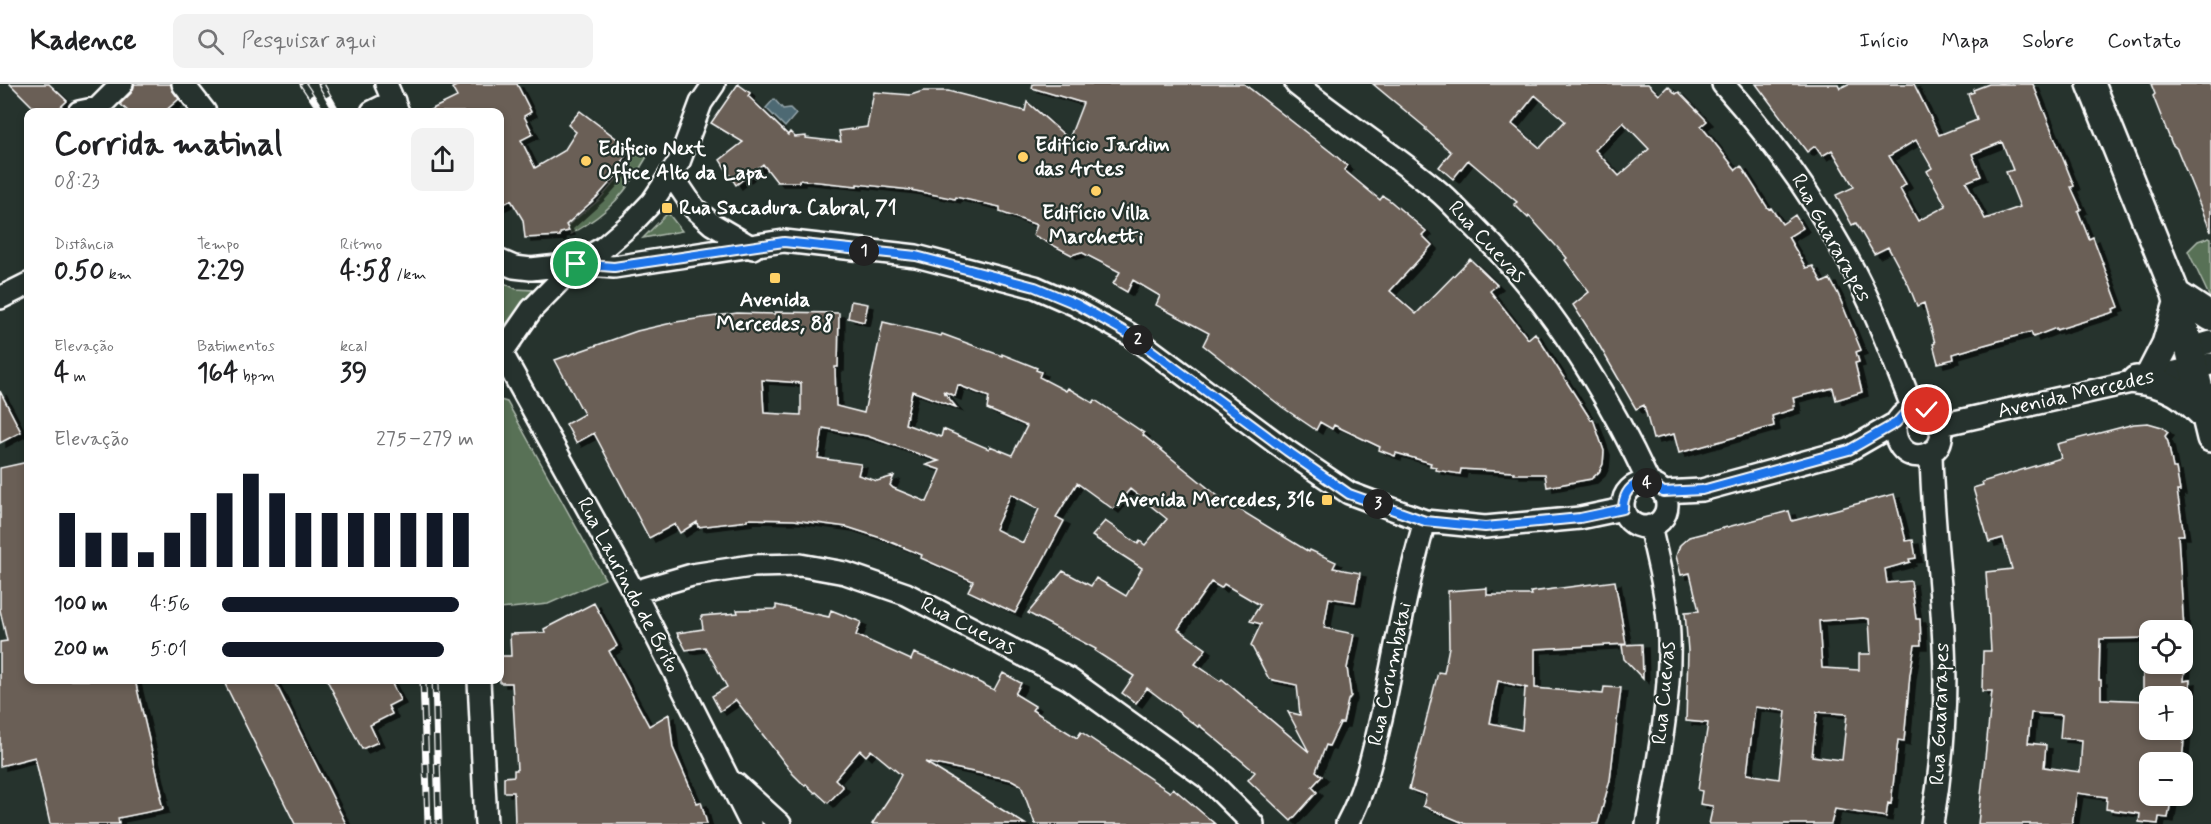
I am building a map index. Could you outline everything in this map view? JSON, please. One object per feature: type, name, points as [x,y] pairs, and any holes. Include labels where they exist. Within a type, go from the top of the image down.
[{"type":"main road","points":[[2091,84],[2177,299],[2202,355],[2209,429]]},
{"type":"main road","points":[[2177,299],[2211,317]]},
{"type":"main road","points":[[2177,299],[2166,344],[2143,379],[2158,382],[2175,390],[2209,429]]},
{"type":"street","points":[[98,108],[122,84]]},
{"type":"street","points":[[183,84],[202,108]]},
{"type":"street","points":[[504,347],[532,309],[576,264],[603,248],[652,202],[679,162],[699,93],[714,84]]},
{"type":"street","name":"Rua Cuevas","points":[[1296,84],[1438,191],[1502,254],[1546,308],[1597,381],[1631,443],[1653,492]]},
{"type":"street","name":"Rua Guararapes","points":[[1723,84],[1790,165],[1843,251],[1890,349],[1913,409]]},
{"type":"street","points":[[378,108],[393,99]]},
{"type":"street","points":[[671,174],[694,208],[712,224],[753,248]]},
{"type":"street","points":[[504,263],[514,267],[531,269],[576,264],[614,267],[784,242],[916,256],[1035,287],[1076,304],[1129,334],[1349,494],[1425,521],[1485,527],[1580,518],[1623,509]]},
{"type":"street","points":[[0,298],[24,286]]},
{"type":"street","name":"Avenida Mercedes","points":[[1941,425],[2143,379],[2202,355]]},
{"type":"street","name":"Rua Laurindo de Brito","points":[[504,360],[507,376],[634,592],[751,824]]},
{"type":"street","points":[[1849,450],[1924,455],[1931,452],[1940,440],[1941,425],[1938,418],[1927,410],[1913,409],[1900,416],[1896,423],[1895,437],[1906,452]]},
{"type":"street","points":[[1653,492],[1664,516],[1658,523],[1650,526],[1633,523],[1623,509],[1626,493],[1702,490],[1849,450],[1896,423]]},
{"type":"street","name":"Rua Guararapes","points":[[1906,452],[1932,495]]},
{"type":"street","name":"Rua Guararapes","points":[[1931,452],[1932,495],[1945,648],[1939,780],[1932,824]]},
{"type":"street","name":"Rua Corumbatai","points":[[1347,824],[1356,808],[1375,745],[1415,556],[1425,521]]},
{"type":"street","name":"Rua Cuevas","points":[[1647,824],[1666,695],[1669,634],[1662,582],[1650,526]]},
{"type":"street","name":"Rua Cuevas","points":[[634,592],[692,575],[751,566],[800,565],[845,573],[906,594],[1069,679],[1207,778],[1253,824]]},
{"type":"street","points":[[479,684],[486,824]]},
{"type":"street","points":[[728,776],[780,824]]},
{"type":"green space","points":[[637,146],[648,155],[624,191],[596,218],[571,234],[567,226],[599,200],[618,178]]},
{"type":"green space","points":[[668,213],[682,231],[643,238]]},
{"type":"green space","points":[[2211,238],[2211,300],[2188,251],[2198,241]]},
{"type":"green space","points":[[504,283],[516,289],[533,290],[506,329],[504,325]]},
{"type":"green space","points":[[504,401],[507,402],[605,579],[548,604],[504,609]]},
{"type":"water","points":[[774,99],[783,109],[790,108],[796,114],[785,127],[766,108]]},
{"type":"building","points":[[10,84],[49,84],[67,101],[59,108],[34,108]]},
{"type":"building","points":[[134,84],[171,84],[179,99],[169,108],[124,108],[120,104],[131,93]]},
{"type":"building","points":[[461,84],[517,84],[531,112],[524,116],[533,134],[521,140],[535,168],[564,151],[576,132],[568,125],[580,111],[629,148],[621,165],[623,168],[597,197],[566,225],[569,231],[560,233],[560,236],[525,238],[523,220],[511,200],[504,204],[504,108],[434,108],[457,97],[452,88]]},
{"type":"building","points":[[738,84],[750,93],[748,96],[788,135],[790,132],[795,137],[806,136],[806,138],[841,142],[839,131],[867,127],[874,92],[911,95],[923,91],[948,91],[1025,111],[1027,102],[1069,139],[1083,103],[1032,88],[1033,84],[1244,84],[1336,156],[1347,166],[1344,170],[1380,200],[1383,196],[1388,199],[1426,231],[1422,235],[1432,245],[1390,291],[1416,314],[1470,259],[1497,285],[1490,291],[1528,339],[1535,333],[1591,420],[1593,419],[1604,451],[1603,464],[1599,472],[1591,479],[1547,487],[1545,474],[1514,474],[1514,472],[1461,469],[1460,474],[1435,470],[1436,467],[1430,466],[1431,463],[1396,453],[1395,456],[1379,450],[1380,447],[1334,425],[1332,429],[1320,422],[1316,430],[1282,407],[1203,345],[1209,333],[1156,305],[1160,296],[1133,280],[1127,292],[1113,284],[1120,272],[1081,252],[1072,255],[1033,235],[1037,225],[1000,212],[1000,207],[911,190],[799,180],[799,182],[777,182],[763,164],[736,185],[720,160],[743,142],[711,123]]},
{"type":"building","points":[[1373,84],[1648,84],[1659,95],[1668,86],[1676,94],[1679,92],[1707,121],[1701,126],[1736,170],[1741,166],[1767,207],[1771,208],[1782,224],[1795,215],[1803,228],[1788,237],[1806,268],[1813,266],[1822,283],[1830,279],[1838,294],[1861,350],[1856,352],[1859,362],[1855,363],[1862,392],[1836,400],[1833,388],[1793,398],[1794,409],[1772,416],[1774,426],[1679,453],[1674,434],[1653,439],[1644,405],[1636,409],[1573,305],[1589,292],[1565,260],[1567,258],[1529,216],[1528,218],[1514,204],[1517,202],[1468,160],[1453,179],[1439,167],[1451,152]],"holes":[[[1535,95],[1565,121],[1540,148],[1512,124]],[[1623,122],[1649,149],[1619,176],[1595,150]]]},
{"type":"building","points":[[1756,84],[1838,84],[1840,88],[1848,84],[1914,84],[1939,135],[1977,120],[1968,94],[1974,92],[1973,90],[1989,84],[2033,84],[2074,186],[2071,187],[2081,209],[2078,211],[2089,239],[2093,237],[2119,307],[2113,309],[2114,312],[2056,330],[2056,328],[2033,337],[2031,332],[1953,354],[1954,359],[1938,363],[1924,303],[1917,306],[1888,247],[1874,254],[1856,223],[1852,225],[1836,195],[1854,187],[1832,150],[1822,156],[1815,146],[1807,152]],"holes":[[[1916,140],[1932,168],[1927,171],[1946,206],[1918,221],[1900,189],[1906,184],[1889,156]],[[2002,142],[2013,170],[2006,172],[2020,207],[1985,219],[1966,182],[1981,176],[1972,154]]]},
{"type":"building","points":[[2151,84],[2211,84],[2211,232],[2177,149],[2172,144],[2153,96],[2155,94]]},
{"type":"building","points":[[851,301],[868,304],[864,322],[848,318]]},
{"type":"building","points":[[775,312],[839,313],[838,367],[835,367],[836,406],[864,413],[883,322],[941,336],[942,334],[1037,368],[1036,370],[1041,372],[1039,377],[1066,391],[1068,388],[1093,403],[1095,400],[1144,433],[1143,435],[1219,497],[1309,552],[1310,550],[1336,562],[1333,568],[1360,573],[1355,602],[1329,598],[1324,628],[1354,634],[1347,668],[1351,696],[1343,723],[1340,723],[1329,746],[1326,745],[1316,771],[1322,776],[1312,787],[1317,792],[1291,821],[1248,780],[1255,772],[1199,725],[1198,727],[1147,688],[1136,703],[1122,693],[1134,676],[1095,651],[1096,649],[1028,613],[1063,571],[1091,586],[1096,578],[1126,596],[1142,568],[1092,536],[1105,521],[1138,544],[1140,541],[1145,545],[1167,519],[1130,489],[1113,509],[1077,483],[1056,517],[1064,521],[1015,613],[968,591],[973,581],[921,558],[922,555],[847,527],[794,520],[747,519],[747,521],[698,527],[697,522],[680,533],[675,524],[649,538],[594,433],[576,443],[566,424],[584,414],[555,360],[637,331],[676,322],[737,313],[775,314]],"holes":[[[762,380],[801,383],[801,415],[764,413]],[[958,385],[989,397],[987,409],[1027,426],[1012,455],[990,446],[989,449],[943,429],[941,437],[905,424],[912,391],[956,407],[943,391],[955,396]],[[823,428],[867,436],[939,461],[926,465],[941,470],[927,502],[893,488],[890,485],[894,476],[877,481],[858,475],[861,464],[818,458]],[[1011,494],[1039,509],[1023,543],[995,529]],[[1211,582],[1221,588],[1224,584],[1260,605],[1250,621],[1261,624],[1251,645],[1269,679],[1297,685],[1300,715],[1288,712],[1309,752],[1222,679],[1220,681],[1195,664],[1206,649],[1178,629]]]},
{"type":"building","points":[[0,391],[21,432],[0,443]]},
{"type":"building","points":[[2148,423],[2162,427],[2168,432],[2165,436],[2173,468],[2176,468],[2184,535],[2178,535],[2183,620],[2139,620],[2139,638],[2100,639],[2101,699],[2139,701],[2139,740],[2184,740],[2183,752],[2139,752],[2139,806],[2170,806],[2168,818],[2159,817],[2158,824],[2139,822],[2140,814],[2106,809],[2107,797],[2077,793],[2072,824],[1978,824],[1992,691],[1982,691],[1983,651],[1991,651],[1986,572],[2012,569],[2003,538],[1989,542],[1973,488],[1983,485],[1982,482],[2061,458],[2057,444],[2134,424]],"holes":[[[2031,713],[2062,715],[2060,738],[2082,740],[2080,772],[2044,767],[2046,745],[2028,743]]]},
{"type":"building","points":[[24,463],[24,684],[136,684],[162,795],[160,796],[163,809],[118,818],[119,824],[50,824],[35,757],[0,766],[0,642],[7,641],[0,610],[0,468]]},
{"type":"building","points":[[1894,494],[1906,541],[1913,540],[1916,558],[1885,569],[1887,583],[1911,581],[1916,619],[1920,619],[1921,645],[1915,645],[1904,741],[1898,740],[1891,804],[1888,803],[1886,817],[1835,809],[1831,824],[1709,824],[1713,806],[1700,804],[1702,791],[1698,790],[1708,723],[1686,721],[1688,651],[1685,612],[1699,611],[1690,573],[1681,575],[1676,556],[1680,545],[1689,537],[1789,511],[1792,521]],"holes":[[[1869,619],[1871,654],[1859,654],[1859,670],[1822,668],[1819,621]],[[1755,707],[1786,711],[1779,779],[1747,774]],[[1817,712],[1847,714],[1842,760],[1812,756]]]},
{"type":"building","points":[[1615,581],[1626,644],[1535,649],[1535,688],[1603,694],[1604,687],[1621,688],[1610,780],[1598,824],[1466,824],[1423,806],[1426,795],[1409,789],[1438,672],[1444,673],[1449,647],[1448,591],[1487,588],[1487,595],[1532,595],[1531,592]],"holes":[[[1498,681],[1528,688],[1525,688],[1522,730],[1490,723]]]},
{"type":"building","points":[[594,603],[617,646],[609,651],[649,726],[669,714],[673,748],[697,803],[701,802],[707,824],[515,824],[514,792],[504,792],[504,777],[514,776],[514,770],[517,770],[512,683],[504,683],[504,656],[511,656],[510,634],[545,633],[544,629]]},
{"type":"building","points":[[776,605],[829,617],[831,610],[861,622],[856,635],[911,660],[914,653],[949,667],[994,690],[1003,673],[1021,683],[1015,694],[1035,706],[1032,710],[1077,738],[1081,732],[1170,792],[1173,788],[1215,824],[1035,824],[1021,785],[1012,780],[925,762],[1025,824],[872,824],[895,789],[901,775],[871,750],[866,756],[860,750],[835,779],[843,787],[828,803],[793,774],[736,700],[720,711],[712,696],[727,687],[705,647],[686,650],[677,633],[703,629],[701,616],[738,613],[737,610],[776,609]]},
{"type":"building","points":[[1642,644],[1643,679],[1624,659],[1622,645]]},
{"type":"building","points":[[2143,674],[2184,674],[2184,681],[2190,680],[2190,686],[2143,686]]},
{"type":"building","points":[[225,684],[276,684],[346,824],[295,824]]},
{"type":"building","points":[[329,684],[392,684],[400,700],[388,706],[392,714],[370,725],[378,742],[362,749]]},
{"type":"railway","points":[[303,84],[319,108]]},
{"type":"railway","points":[[321,84],[335,108]]},
{"type":"railway","points":[[423,684],[428,824]]},
{"type":"railway","points":[[435,684],[439,824]]},
{"type":"place","name":"Edifício Jardim das Artes","points":[[1023,157]]},
{"type":"place","name":"Edificio Next Office Alto da Lapa","points":[[586,161]]},
{"type":"place","name":"Edifício Villa Marchetti","points":[[1096,191]]},
{"type":"place","name":"Rua Sacadura Cabral, 71","points":[[667,208]]},
{"type":"place","name":"Avenida Mercedes, 88","points":[[775,278]]},
{"type":"place","name":"Avenida Mercedes, 316","points":[[1327,500]]},
{"type":"route","points":[[576,264],[614,267],[784,242],[916,256],[974,269],[1035,287],[1076,304],[1129,334],[1349,494],[1425,521],[1485,527],[1580,518],[1623,509],[1626,493],[1632,486],[1640,483],[1657,486],[1663,492],[1702,490],[1849,450],[1896,423],[1906,412],[1920,408],[1927,410]]}]
